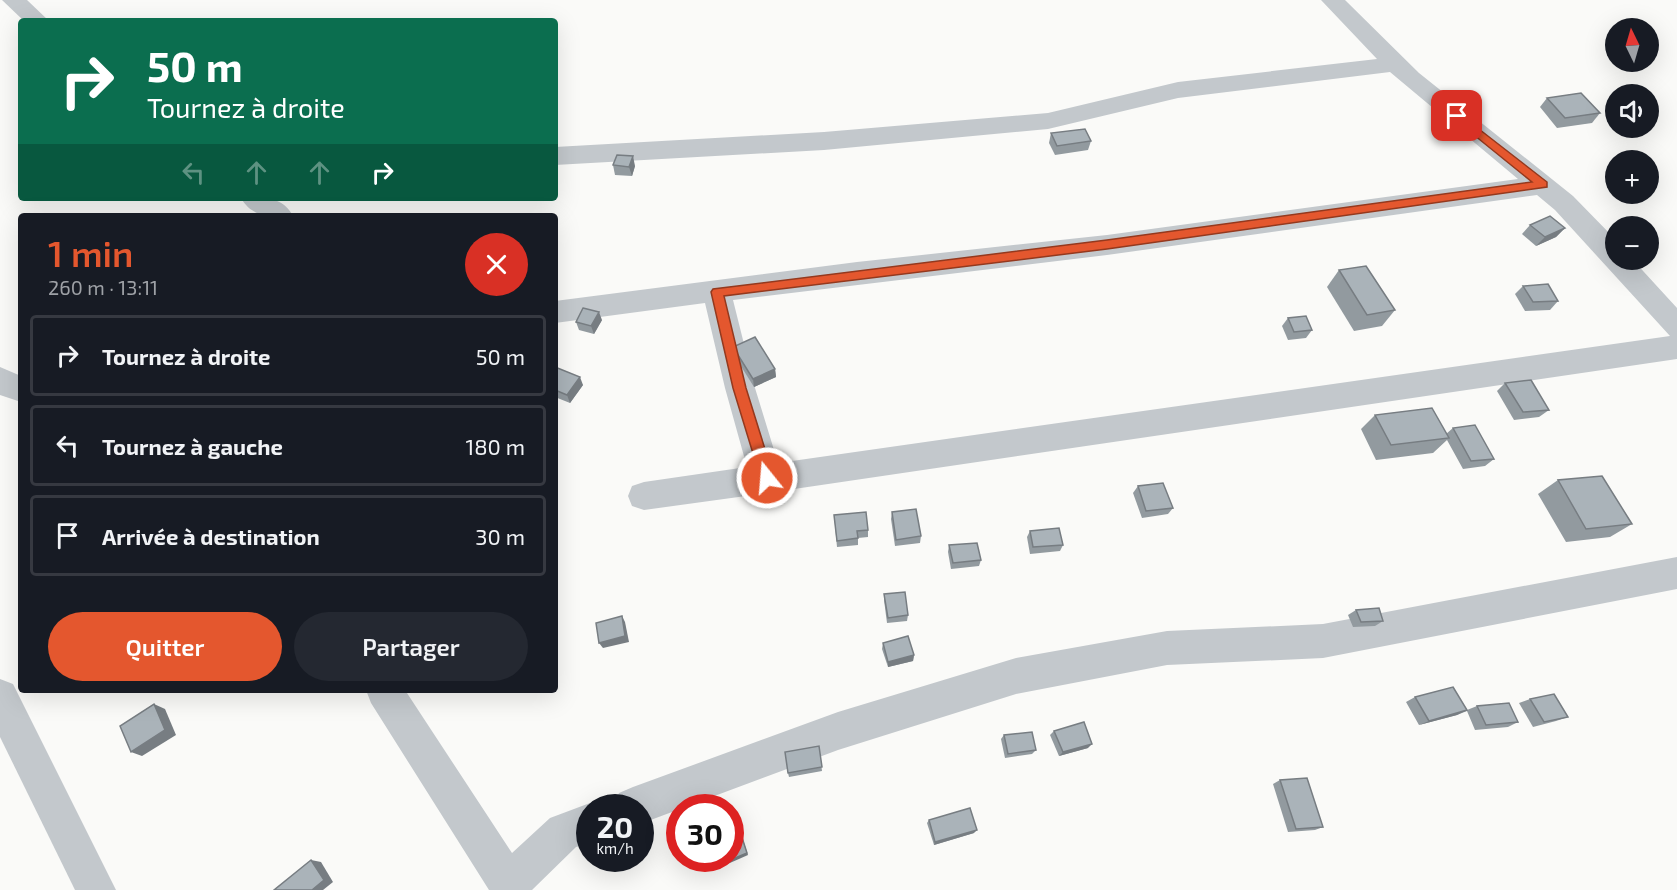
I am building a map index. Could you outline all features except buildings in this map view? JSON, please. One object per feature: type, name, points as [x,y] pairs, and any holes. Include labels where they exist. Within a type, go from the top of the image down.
[{"type":"street","points":[[13,0],[34,18]]},
{"type":"street","points":[[1332,0],[1422,88],[1543,184],[1605,247]]},
{"type":"street","points":[[558,156],[824,141],[1048,121],[1178,90],[1396,64]]},
{"type":"street","points":[[558,312],[1107,244],[1543,184]]},
{"type":"street","points":[[258,201],[276,213]]},
{"type":"street","points":[[1626,270],[1677,327]]},
{"type":"street","points":[[717,292],[740,388],[767,478]]},
{"type":"street","points":[[644,496],[1677,347]]},
{"type":"street","points":[[0,379],[7,385],[18,388]]},
{"type":"street","points":[[654,799],[838,731],[1016,676],[1167,648],[1323,641],[1677,573]]},
{"type":"street","points":[[386,693],[510,887],[564,832],[576,828]]},
{"type":"street","points":[[0,697],[96,890]]},
{"type":"route","points":[[767,478],[740,388],[717,292],[1107,244],[1543,184],[1457,116]]}]
